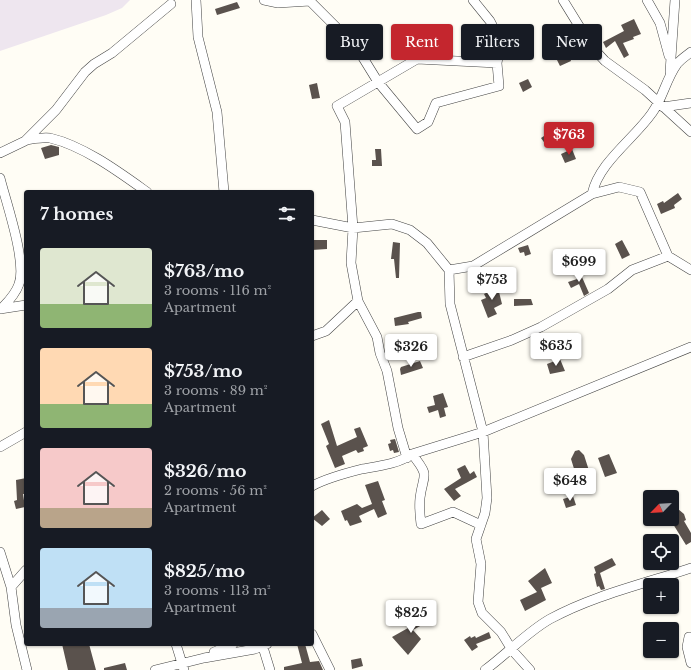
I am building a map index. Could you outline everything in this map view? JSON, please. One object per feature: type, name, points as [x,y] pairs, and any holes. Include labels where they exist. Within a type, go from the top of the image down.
[{"type":"street","points":[[196,0],[198,37],[218,112],[224,190]]},
{"type":"street","points":[[264,0],[278,3],[310,1],[357,48],[378,82],[417,129],[428,122],[436,102],[499,86],[497,64],[501,42],[490,21],[473,0]]},
{"type":"street","points":[[563,0],[592,47],[601,57],[645,90],[691,132]]},
{"type":"street","points":[[647,0],[660,23],[671,64]]},
{"type":"street","points":[[592,194],[595,182],[621,147],[641,129],[661,105],[670,75],[675,0]]},
{"type":"street","points":[[0,153],[26,140],[56,110],[85,72],[94,64],[112,53],[171,4]]},
{"type":"street","points":[[670,75],[678,63],[691,52]]},
{"type":"street","points":[[481,525],[453,512],[421,524],[419,501],[426,476],[420,464],[410,456],[398,428],[387,371],[380,353],[377,337],[358,301],[351,263],[353,228],[345,122],[337,106],[417,59],[497,64]]},
{"type":"street","points":[[661,105],[691,103]]},
{"type":"street","points":[[26,140],[49,138],[65,143],[114,168],[143,190]]},
{"type":"street","points":[[0,178],[19,255],[21,272],[19,284],[1,309]]},
{"type":"street","points":[[449,270],[474,266],[592,194],[619,187],[640,192],[668,256],[691,270]]},
{"type":"street","points":[[314,220],[353,228],[392,224],[410,230],[427,243],[449,270],[450,304],[483,432],[486,498],[481,525],[476,539],[481,564],[478,602],[482,613],[501,632],[512,650],[530,670]]},
{"type":"street","points":[[463,357],[541,328],[608,289],[632,270],[668,256]]},
{"type":"street","points":[[314,335],[326,331],[358,301]]},
{"type":"street","points":[[1,309],[24,305]]},
{"type":"street","points":[[314,485],[348,474],[380,467],[483,432],[691,347]]},
{"type":"street","points":[[0,447],[24,433]]},
{"type":"street","points":[[0,552],[11,587],[16,625],[26,666]]},
{"type":"street","points":[[485,670],[542,625],[568,610],[691,568]]},
{"type":"street","points":[[11,587],[24,572]]},
{"type":"street","points":[[691,637],[689,638],[687,648],[691,662]]},
{"type":"street","points":[[314,638],[330,670]]},
{"type":"street","points":[[177,646],[183,666]]},
{"type":"street","points":[[155,670],[183,666],[229,646]]},
{"type":"street","points":[[204,658],[255,649],[262,646]]},
{"type":"street","points":[[264,646],[270,670]]},
{"type":"shaded area","points":[[0,0],[130,0],[122,8],[106,15],[0,51]]},
{"type":"building","points":[[237,2],[240,8],[217,15],[215,9]]},
{"type":"building","points":[[634,19],[641,34],[633,37],[634,39],[623,43],[629,55],[624,58],[615,41],[606,48],[603,42],[624,31],[621,25]]},
{"type":"building","points":[[557,60],[571,60],[571,61],[560,66]]},
{"type":"building","points":[[528,79],[532,87],[523,92],[519,83]]},
{"type":"building","points":[[317,83],[320,98],[312,99],[309,85]]},
{"type":"building","points":[[550,132],[555,140],[546,145],[541,138]]},
{"type":"building","points":[[51,145],[59,147],[59,155],[45,159],[41,148]]},
{"type":"building","points":[[375,149],[381,149],[382,166],[372,166],[372,160],[376,160]]},
{"type":"building","points":[[572,149],[576,159],[565,163],[561,154]]},
{"type":"building","points":[[678,193],[682,199],[674,205],[675,208],[661,214],[657,204],[663,201],[664,203]]},
{"type":"building","points":[[314,240],[327,240],[327,249],[314,250]]},
{"type":"building","points":[[622,240],[630,255],[622,259],[615,244]]},
{"type":"building","points":[[393,242],[400,243],[399,278],[396,278],[394,259],[391,259]]},
{"type":"building","points":[[528,245],[531,254],[525,256],[524,252],[520,253],[518,248]]},
{"type":"building","points":[[578,268],[589,293],[584,296],[579,284],[571,288],[568,282],[577,279],[574,270]]},
{"type":"building","points":[[497,284],[502,304],[494,308],[497,314],[488,318],[481,300],[486,298],[484,294],[492,290],[491,286]]},
{"type":"building","points":[[514,299],[531,299],[533,305],[514,306]]},
{"type":"building","points":[[421,312],[422,318],[408,322],[409,324],[395,326],[394,318]]},
{"type":"building","points":[[560,359],[565,371],[550,374],[547,364]]},
{"type":"building","points":[[420,361],[423,368],[401,375],[401,367]]},
{"type":"building","points":[[443,393],[448,407],[444,408],[446,416],[440,418],[438,410],[429,413],[427,407],[435,405],[433,396]]},
{"type":"building","points":[[329,420],[337,446],[357,437],[354,429],[360,427],[368,446],[363,448],[364,451],[358,453],[356,450],[342,456],[345,464],[335,468],[326,446],[329,444],[321,424]]},
{"type":"building","points":[[395,439],[399,452],[394,453],[393,450],[390,451],[388,444],[391,443],[390,440]]},
{"type":"building","points":[[579,450],[584,455],[593,483],[580,488],[571,459],[575,451]]},
{"type":"building","points":[[609,454],[617,473],[605,477],[598,458]]},
{"type":"building","points":[[465,465],[470,474],[474,471],[477,477],[455,489],[461,496],[454,501],[444,489],[461,478],[457,469]]},
{"type":"building","points":[[24,478],[24,507],[16,509],[14,501],[17,500],[16,480]]},
{"type":"building","points":[[378,481],[385,500],[382,501],[387,514],[378,518],[374,509],[359,516],[362,522],[350,526],[347,520],[345,521],[341,511],[357,504],[362,508],[372,504],[365,485]]},
{"type":"building","points":[[573,496],[576,505],[566,508],[563,499]]},
{"type":"building","points":[[322,510],[330,519],[322,526],[314,520],[314,516]]},
{"type":"building","points":[[679,510],[684,514],[686,520],[684,521],[691,533],[691,542],[686,545],[674,526],[679,526]]},
{"type":"building","points":[[612,558],[616,565],[600,573],[605,589],[601,590],[599,586],[597,587],[594,567]]},
{"type":"building","points":[[545,568],[552,583],[541,588],[546,600],[525,611],[520,600],[537,592],[528,581]]},
{"type":"building","points":[[434,613],[436,617],[413,630],[421,639],[408,655],[392,637],[408,628],[407,624]]},
{"type":"building","points":[[489,632],[491,638],[476,644],[478,647],[472,651],[464,640],[470,636],[471,638],[475,636],[476,638]]},
{"type":"building","points":[[62,646],[90,646],[96,670],[68,670]]},
{"type":"building","points":[[298,646],[306,646],[310,662],[319,661],[323,670],[284,670],[284,667],[302,663]]},
{"type":"building","points":[[361,658],[363,666],[352,669],[351,660]]},
{"type":"building","points":[[125,663],[127,670],[104,670],[104,668]]}]
